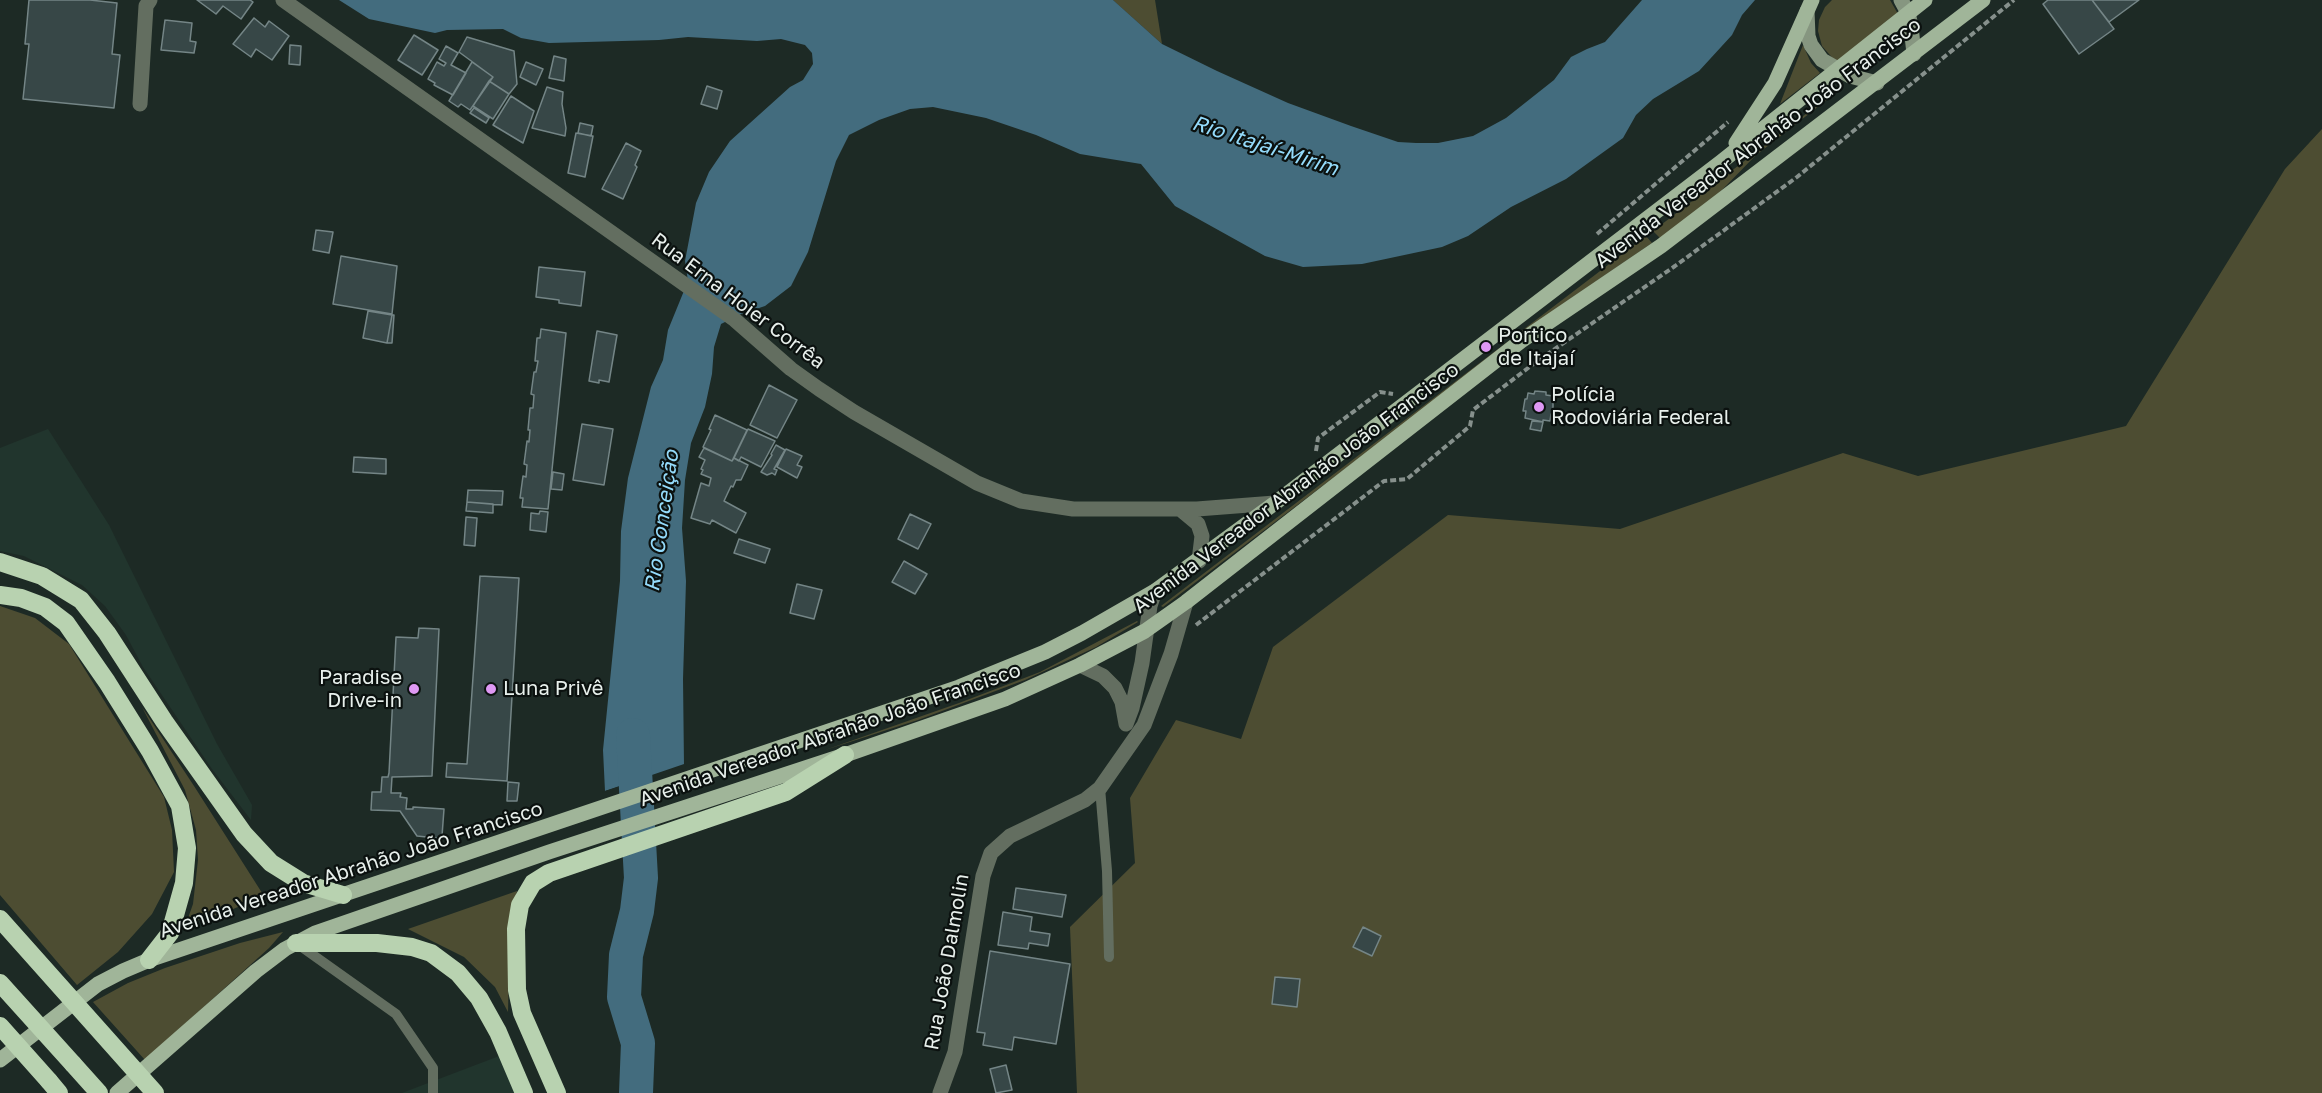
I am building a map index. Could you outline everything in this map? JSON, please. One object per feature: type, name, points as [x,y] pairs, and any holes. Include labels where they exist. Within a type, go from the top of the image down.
[{"type":"highway","points":[[0,562],[42,576],[81,600],[113,641],[164,721],[244,834],[271,863],[303,883],[343,896]]},
{"type":"highway","points":[[0,595],[21,598],[45,606],[66,623],[150,751],[180,806],[187,848],[184,883],[170,933],[149,960]]},
{"type":"highway","points":[[557,1093],[522,1013],[517,990],[516,929],[520,905],[532,883],[549,873],[786,792],[846,755]]},
{"type":"highway","points":[[0,919],[155,1093]]},
{"type":"highway","points":[[296,943],[377,943],[412,947],[431,953],[458,973],[479,998],[498,1032],[524,1093]]},
{"type":"highway","points":[[0,983],[99,1093]]},
{"type":"highway","points":[[0,1026],[59,1093]]},
{"type":"main road","name":"Avenida Vereador Abrahão João Francisco","points":[[0,1060],[98,984],[149,960],[959,687],[1003,670],[1082,633],[1155,591],[1199,561],[1721,162],[1838,70],[1905,7],[1925,0]]},
{"type":"main road","name":"Avenida Vereador Abrahão João Francisco","points":[[117,1093],[256,971],[296,943],[341,923],[846,755],[1005,699],[1080,665],[1145,631],[1186,602],[1521,341],[1661,246],[1983,0]]},
{"type":"main road","points":[[1721,162],[1750,124],[1775,83],[1810,3]]},
{"type":"street","points":[[140,104],[146,6],[150,0]]},
{"type":"street","name":"Rua Erna Hoier Corrêa","points":[[283,0],[735,320],[791,369],[819,389],[978,483],[1008,497],[1033,504],[1073,510],[1180,509],[1275,503]]},
{"type":"street","points":[[1810,3],[1806,27],[1811,45],[1822,60],[1857,78],[1877,83]]},
{"type":"street","points":[[1905,7],[1914,54]]},
{"type":"street","points":[[1180,509],[1198,524],[1202,536],[1199,561]]},
{"type":"street","name":"Rua João Dalmolin","points":[[1118,762],[1142,663],[1145,631],[1155,591]]},
{"type":"street","name":"Rua João Dalmolin","points":[[940,1093],[955,1052],[983,876],[992,853],[1010,837],[1085,800],[1100,788],[1144,725],[1176,639],[1186,602]]},
{"type":"street","name":"Rua João Dalmolin","points":[[1080,665],[1103,676],[1114,688],[1122,702],[1126,724]]},
{"type":"lane","points":[[1100,788],[1107,870],[1109,957]]},
{"type":"lane","points":[[296,943],[396,1014],[433,1068],[433,1093]]},
{"type":"path","points":[[1176,639],[1384,481],[1407,479],[1470,426],[1473,410],[1536,362],[1684,260],[1797,177],[2014,0]]},
{"type":"path","points":[[1594,236],[1732,119]]},
{"type":"path","points":[[1316,452],[1318,438],[1380,392],[1392,394],[1401,387]]},
{"type":"shaded area","points":[[1155,0],[1162,44],[1114,1]]},
{"type":"shaded area","points":[[1832,0],[1890,0],[1898,14],[1836,62],[1822,46],[1818,31],[1819,20],[1825,7]]},
{"type":"shaded area","points":[[1803,45],[1811,63],[1820,73],[1780,104]]},
{"type":"shaded area","points":[[1841,87],[1755,156],[1722,190],[1690,218],[1660,238],[1653,231]]},
{"type":"shaded area","points":[[2322,129],[2322,1093],[1077,1093],[1070,927],[1135,863],[1130,798],[1176,720],[1241,739],[1273,647],[1448,515],[1620,529],[1843,453],[1918,476],[2126,426],[2285,169]]},
{"type":"shaded area","points":[[1646,236],[1652,243],[1557,308],[1163,607],[1161,606]]},
{"type":"shaded area","points":[[48,429],[109,525],[217,744],[252,805],[251,820],[212,769],[105,606],[82,585],[24,556],[0,551],[0,448]]},
{"type":"shaded area","points":[[0,606],[35,618],[69,644],[164,797],[172,830],[174,872],[152,914],[118,952],[77,985],[0,895]]},
{"type":"shaded area","points":[[1137,621],[1096,647],[1025,680],[918,720],[825,750],[1040,672]]},
{"type":"shaded area","points":[[142,707],[264,896],[226,912],[186,924],[193,904],[198,860],[196,830],[185,790]]},
{"type":"shaded area","points":[[517,891],[510,926],[508,1012],[495,987],[464,957],[408,929]]},
{"type":"shaded area","points":[[283,932],[269,948],[145,1060],[93,1002],[128,983],[165,968],[240,943]]},
{"type":"shaded area","points":[[502,1055],[516,1093],[402,1093]]},
{"type":"water","name":"Rio Itajaí-Mirim","points":[[339,0],[1113,0],[1162,44],[1288,103],[1398,142],[1438,143],[1473,136],[1506,118],[1554,80],[1571,57],[1605,42],[1642,0],[1755,0],[1742,15],[1732,35],[1699,71],[1653,99],[1636,115],[1623,138],[1566,179],[1511,207],[1468,236],[1442,247],[1362,264],[1303,267],[1265,256],[1175,206],[1141,164],[1080,154],[1036,135],[986,118],[933,107],[910,109],[879,120],[849,135],[836,161],[808,252],[791,286],[765,306],[721,324],[714,347],[712,374],[705,407],[691,443],[685,480],[682,528],[686,581],[683,679],[684,766],[605,791],[603,750],[620,581],[621,531],[628,478],[651,387],[663,360],[668,330],[688,281],[685,261],[696,203],[709,172],[730,141],[790,87],[803,80],[813,64],[812,53],[805,45],[781,39],[757,41],[688,37],[549,43],[521,38],[503,29],[447,30],[435,33],[369,19]]},
{"type":"pier","points":[[687,763],[685,769],[606,793],[602,792]]},
{"type":"building","points":[[29,0],[90,0],[117,3],[112,54],[120,55],[114,108],[23,99],[29,44],[25,44]]},
{"type":"building","points":[[197,0],[250,0],[253,2],[241,19],[223,6],[216,14]]},
{"type":"building","points":[[2048,0],[2092,0],[2114,29],[2079,54],[2043,4]]},
{"type":"building","points":[[2092,0],[2139,0],[2109,22]]},
{"type":"building","points":[[254,18],[265,27],[269,21],[289,36],[272,60],[256,49],[251,57],[233,44]]},
{"type":"building","points":[[165,20],[192,23],[190,41],[196,42],[194,53],[161,50]]},
{"type":"building","points":[[414,35],[438,50],[422,75],[398,60]]},
{"type":"building","points":[[467,37],[514,51],[517,84],[509,94],[489,81],[493,77],[459,52]]},
{"type":"building","points":[[290,45],[301,46],[300,65],[289,64]]},
{"type":"building","points":[[446,46],[458,53],[451,65],[466,73],[453,95],[434,85],[435,83],[428,79],[437,62],[444,66],[446,63],[439,59]]},
{"type":"building","points":[[554,56],[566,59],[564,81],[549,78]]},
{"type":"building","points":[[472,62],[493,77],[470,110],[461,104],[458,107],[449,101]]},
{"type":"building","points":[[526,62],[543,69],[536,85],[520,77]]},
{"type":"building","points":[[489,81],[509,94],[493,119],[473,106]]},
{"type":"building","points":[[707,86],[722,91],[717,109],[701,104]]},
{"type":"building","points":[[547,87],[563,92],[565,136],[532,128]]},
{"type":"building","points":[[511,96],[534,111],[523,143],[493,125]]},
{"type":"building","points":[[474,108],[489,118],[486,123],[470,113]]},
{"type":"building","points":[[580,123],[593,126],[591,136],[578,133]]},
{"type":"building","points":[[576,133],[593,136],[585,177],[568,173]]},
{"type":"building","points":[[626,143],[641,151],[635,165],[637,167],[623,199],[602,189]]},
{"type":"building","points":[[316,230],[333,232],[329,253],[313,250]]},
{"type":"building","points":[[341,256],[397,266],[392,314],[333,304]]},
{"type":"building","points":[[539,267],[585,272],[581,306],[536,297]]},
{"type":"building","points":[[368,311],[392,315],[387,343],[363,338]]},
{"type":"building","points":[[392,315],[394,315],[392,343],[387,343]]},
{"type":"building","points":[[541,329],[566,333],[548,509],[522,507],[523,498],[520,498],[523,476],[526,477],[527,465],[524,464],[527,441],[529,442],[530,408],[533,408],[534,395],[531,394],[538,361],[535,361],[537,338],[540,338]]},
{"type":"building","points":[[597,331],[617,335],[609,382],[589,381]]},
{"type":"building","points":[[769,385],[797,400],[777,438],[750,425]]},
{"type":"building","name":"Polícia Rodoviária Federal","points":[[1535,391],[1546,392],[1546,395],[1553,396],[1553,414],[1551,414],[1550,421],[1543,420],[1543,422],[1525,418],[1526,411],[1523,411],[1525,399],[1528,393],[1534,394]]},
{"type":"building","points":[[715,415],[747,430],[732,461],[703,447]]},
{"type":"building","points":[[1532,421],[1543,422],[1541,431],[1530,429]]},
{"type":"building","points":[[582,424],[613,429],[604,485],[573,480]]},
{"type":"building","points":[[748,429],[775,441],[761,467],[741,457],[739,461],[734,458]]},
{"type":"building","points":[[776,445],[785,450],[774,469],[777,470],[775,475],[772,473],[767,475],[761,472]]},
{"type":"building","points":[[704,448],[732,461],[734,458],[748,465],[741,480],[736,480],[733,487],[731,486],[724,501],[746,513],[736,533],[712,520],[710,524],[691,518],[701,483],[709,486],[711,478],[701,474],[705,460],[699,457]]},
{"type":"building","points":[[786,449],[802,456],[797,465],[802,467],[797,478],[777,467]]},
{"type":"building","points":[[354,457],[386,459],[386,474],[353,472]]},
{"type":"building","points":[[553,472],[564,474],[562,490],[551,489]]},
{"type":"building","points":[[468,490],[503,491],[502,505],[467,502]]},
{"type":"building","points":[[467,502],[493,504],[493,513],[466,511]]},
{"type":"building","points":[[540,511],[548,512],[546,532],[530,530],[531,513],[539,514]]},
{"type":"building","points":[[910,514],[931,524],[918,549],[898,539]]},
{"type":"building","points":[[466,517],[477,518],[475,546],[464,545]]},
{"type":"building","points":[[739,539],[770,549],[765,563],[734,553]]},
{"type":"building","points":[[904,561],[927,574],[915,594],[892,582]]},
{"type":"building","points":[[480,576],[519,578],[507,781],[446,777],[447,763],[467,764]]},
{"type":"building","points":[[797,584],[822,590],[814,619],[790,613]]},
{"type":"building","points":[[419,628],[439,629],[432,776],[392,777],[391,793],[401,793],[400,797],[407,798],[406,809],[413,809],[413,807],[444,809],[442,836],[436,838],[417,836],[400,811],[371,810],[372,792],[381,792],[382,777],[388,777],[389,773],[396,637],[418,638]]},
{"type":"building","points":[[508,782],[519,783],[517,801],[507,801]]},
{"type":"building","points":[[1016,888],[1066,895],[1062,917],[1013,909]]},
{"type":"building","points":[[1003,912],[1032,917],[1030,931],[1050,934],[1048,946],[1029,943],[1028,949],[998,945]]},
{"type":"building","points":[[1363,927],[1381,936],[1372,956],[1353,947]]},
{"type":"building","points":[[990,951],[1070,964],[1056,1044],[1014,1037],[1012,1050],[983,1045],[985,1033],[977,1032]]},
{"type":"building","points":[[1275,977],[1300,979],[1297,1007],[1272,1004]]},
{"type":"building","points":[[1006,1065],[1012,1090],[996,1093],[990,1069]]},
{"type":"waterway","name":"Rio Conceição","points":[[633,735],[641,878],[637,911],[626,955],[624,997],[638,1043],[636,1093]]},
{"type":"place","name":"Portico de Itajaí","points":[[1486,347]]},
{"type":"place","name":"Polícia Rodoviária Federal","points":[[1539,407]]},
{"type":"place","name":"Paradise Drive-in","points":[[414,689]]},
{"type":"place","name":"Luna Privê","points":[[491,689]]}]
